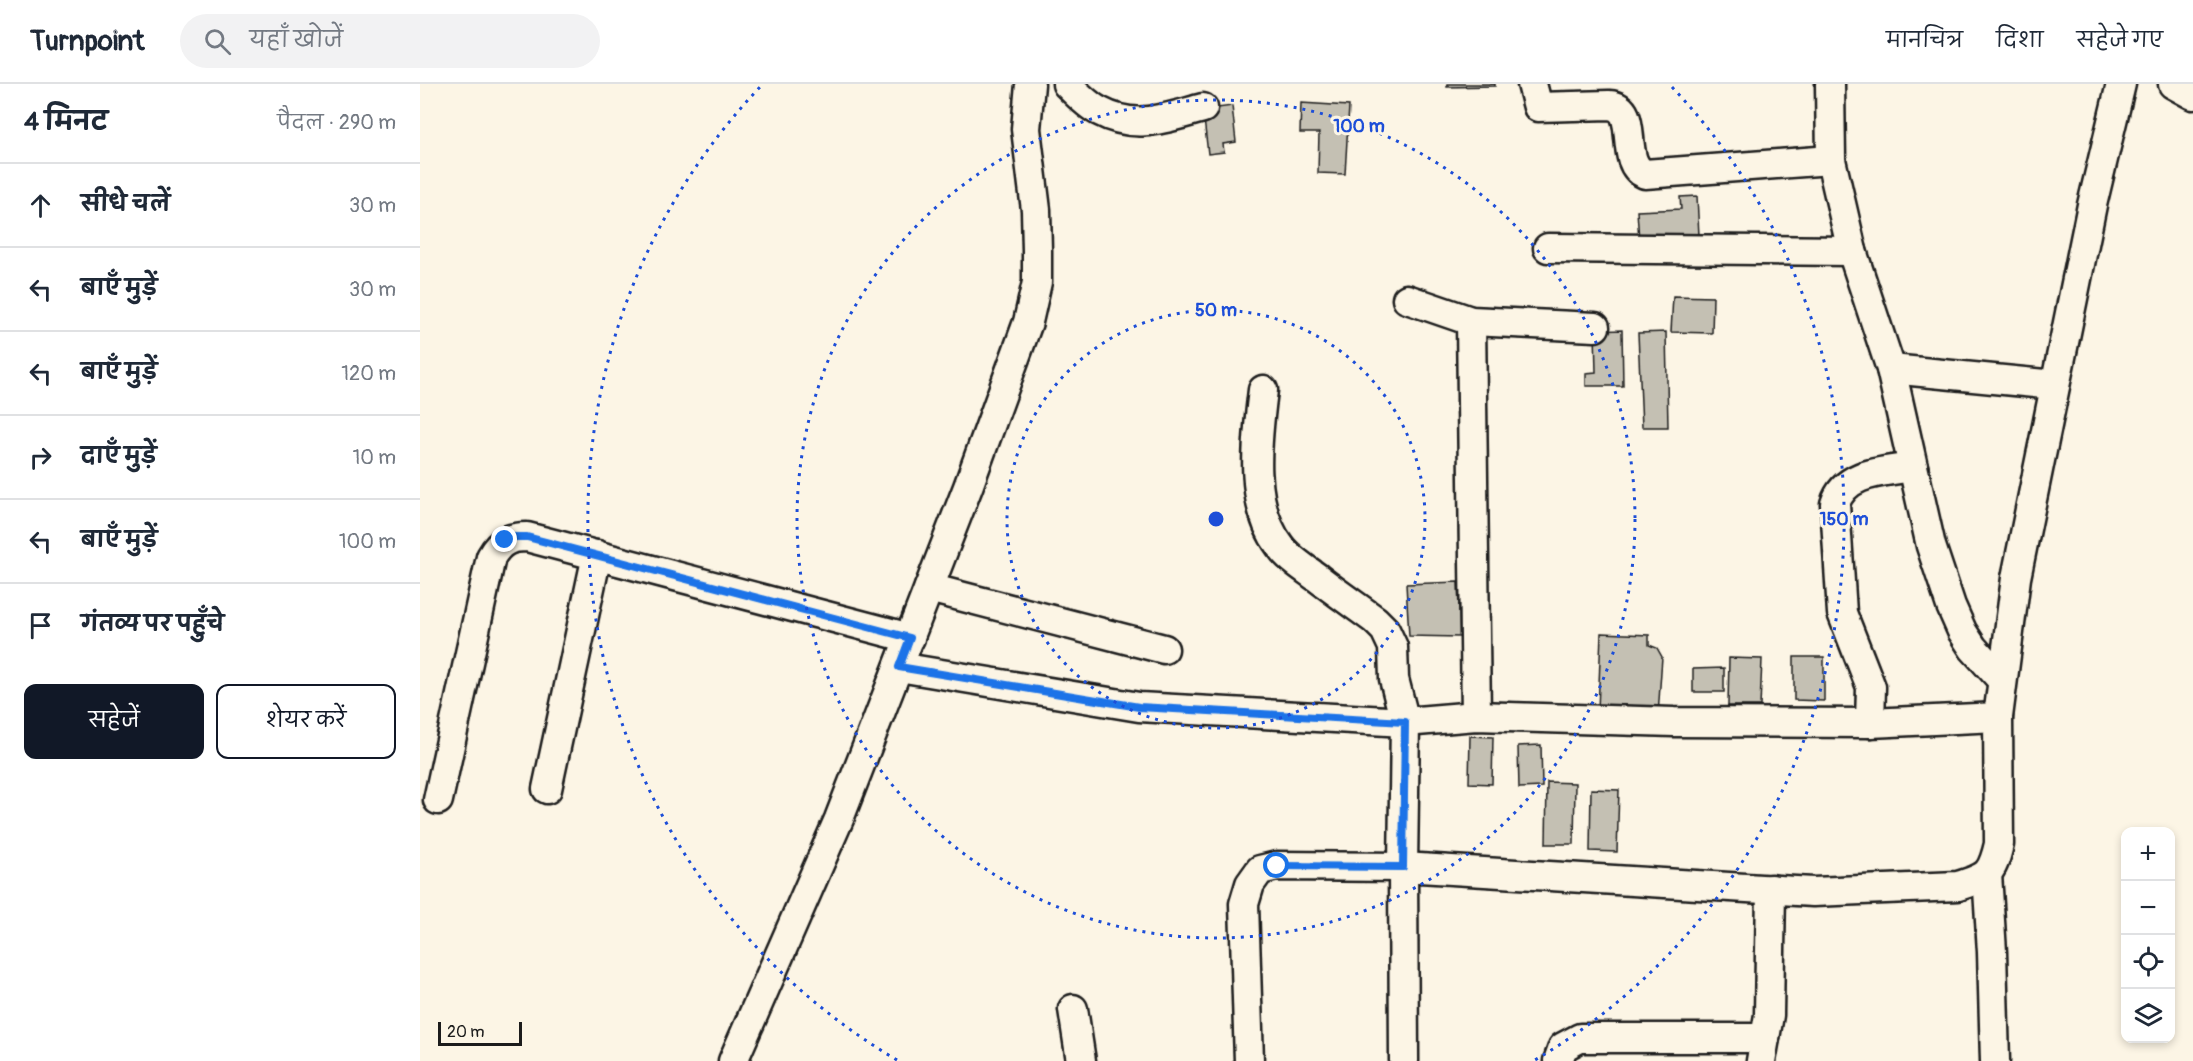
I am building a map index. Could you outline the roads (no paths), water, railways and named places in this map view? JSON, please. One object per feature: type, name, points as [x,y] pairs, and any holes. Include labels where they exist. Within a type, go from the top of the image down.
[{"type":"street","points":[[732,1061],[839,819],[899,667],[1028,322],[1037,282],[1036,210],[1026,129],[1030,84]]},
{"type":"street","points":[[1067,84],[1097,111],[1119,120],[1143,123],[1203,108]]},
{"type":"street","points":[[1532,84],[1534,100],[1538,107],[1617,105],[1622,108],[1633,163],[1639,172],[1645,174],[1831,160]]},
{"type":"street","points":[[1830,84],[1831,160],[1852,251],[1891,369],[1931,546],[1950,606],[1973,648],[2002,680]]},
{"type":"street","points":[[1249,1061],[1244,904],[1250,884],[1260,870],[1277,866],[1403,867],[1813,892],[1958,886],[1976,881],[1987,874],[1994,863],[1999,844],[1998,717],[2016,578],[2092,206],[2121,84]]},
{"type":"street","points":[[2173,84],[2193,95]]},
{"type":"street","points":[[1548,248],[1852,251]]},
{"type":"street","points":[[1407,299],[1471,321],[1595,327]]},
{"type":"street","points":[[1471,321],[1476,716]]},
{"type":"street","points":[[1891,369],[2055,385]]},
{"type":"street","points":[[1263,390],[1256,444],[1258,483],[1266,526],[1281,548],[1301,566],[1375,620],[1385,630],[1393,647],[1394,679],[1405,722],[1404,1061]]},
{"type":"street","points":[[1870,723],[1871,687],[1842,613],[1836,504],[1839,493],[1853,480],[1913,467]]},
{"type":"street","points":[[438,800],[491,557],[496,547],[514,537],[527,537],[910,638]]},
{"type":"street","points":[[547,789],[597,555]]},
{"type":"street","points":[[929,588],[1164,649]]},
{"type":"street","points":[[899,667],[1139,707],[1405,722],[1476,716],[1674,722],[1870,723],[1998,717]]},
{"type":"street","points":[[1987,874],[1995,1061]]},
{"type":"street","points":[[1558,1061],[1563,1047],[1581,1038],[1763,1050],[1769,1015],[1771,889]]},
{"type":"street","points":[[1073,1010],[1081,1061]]}]
